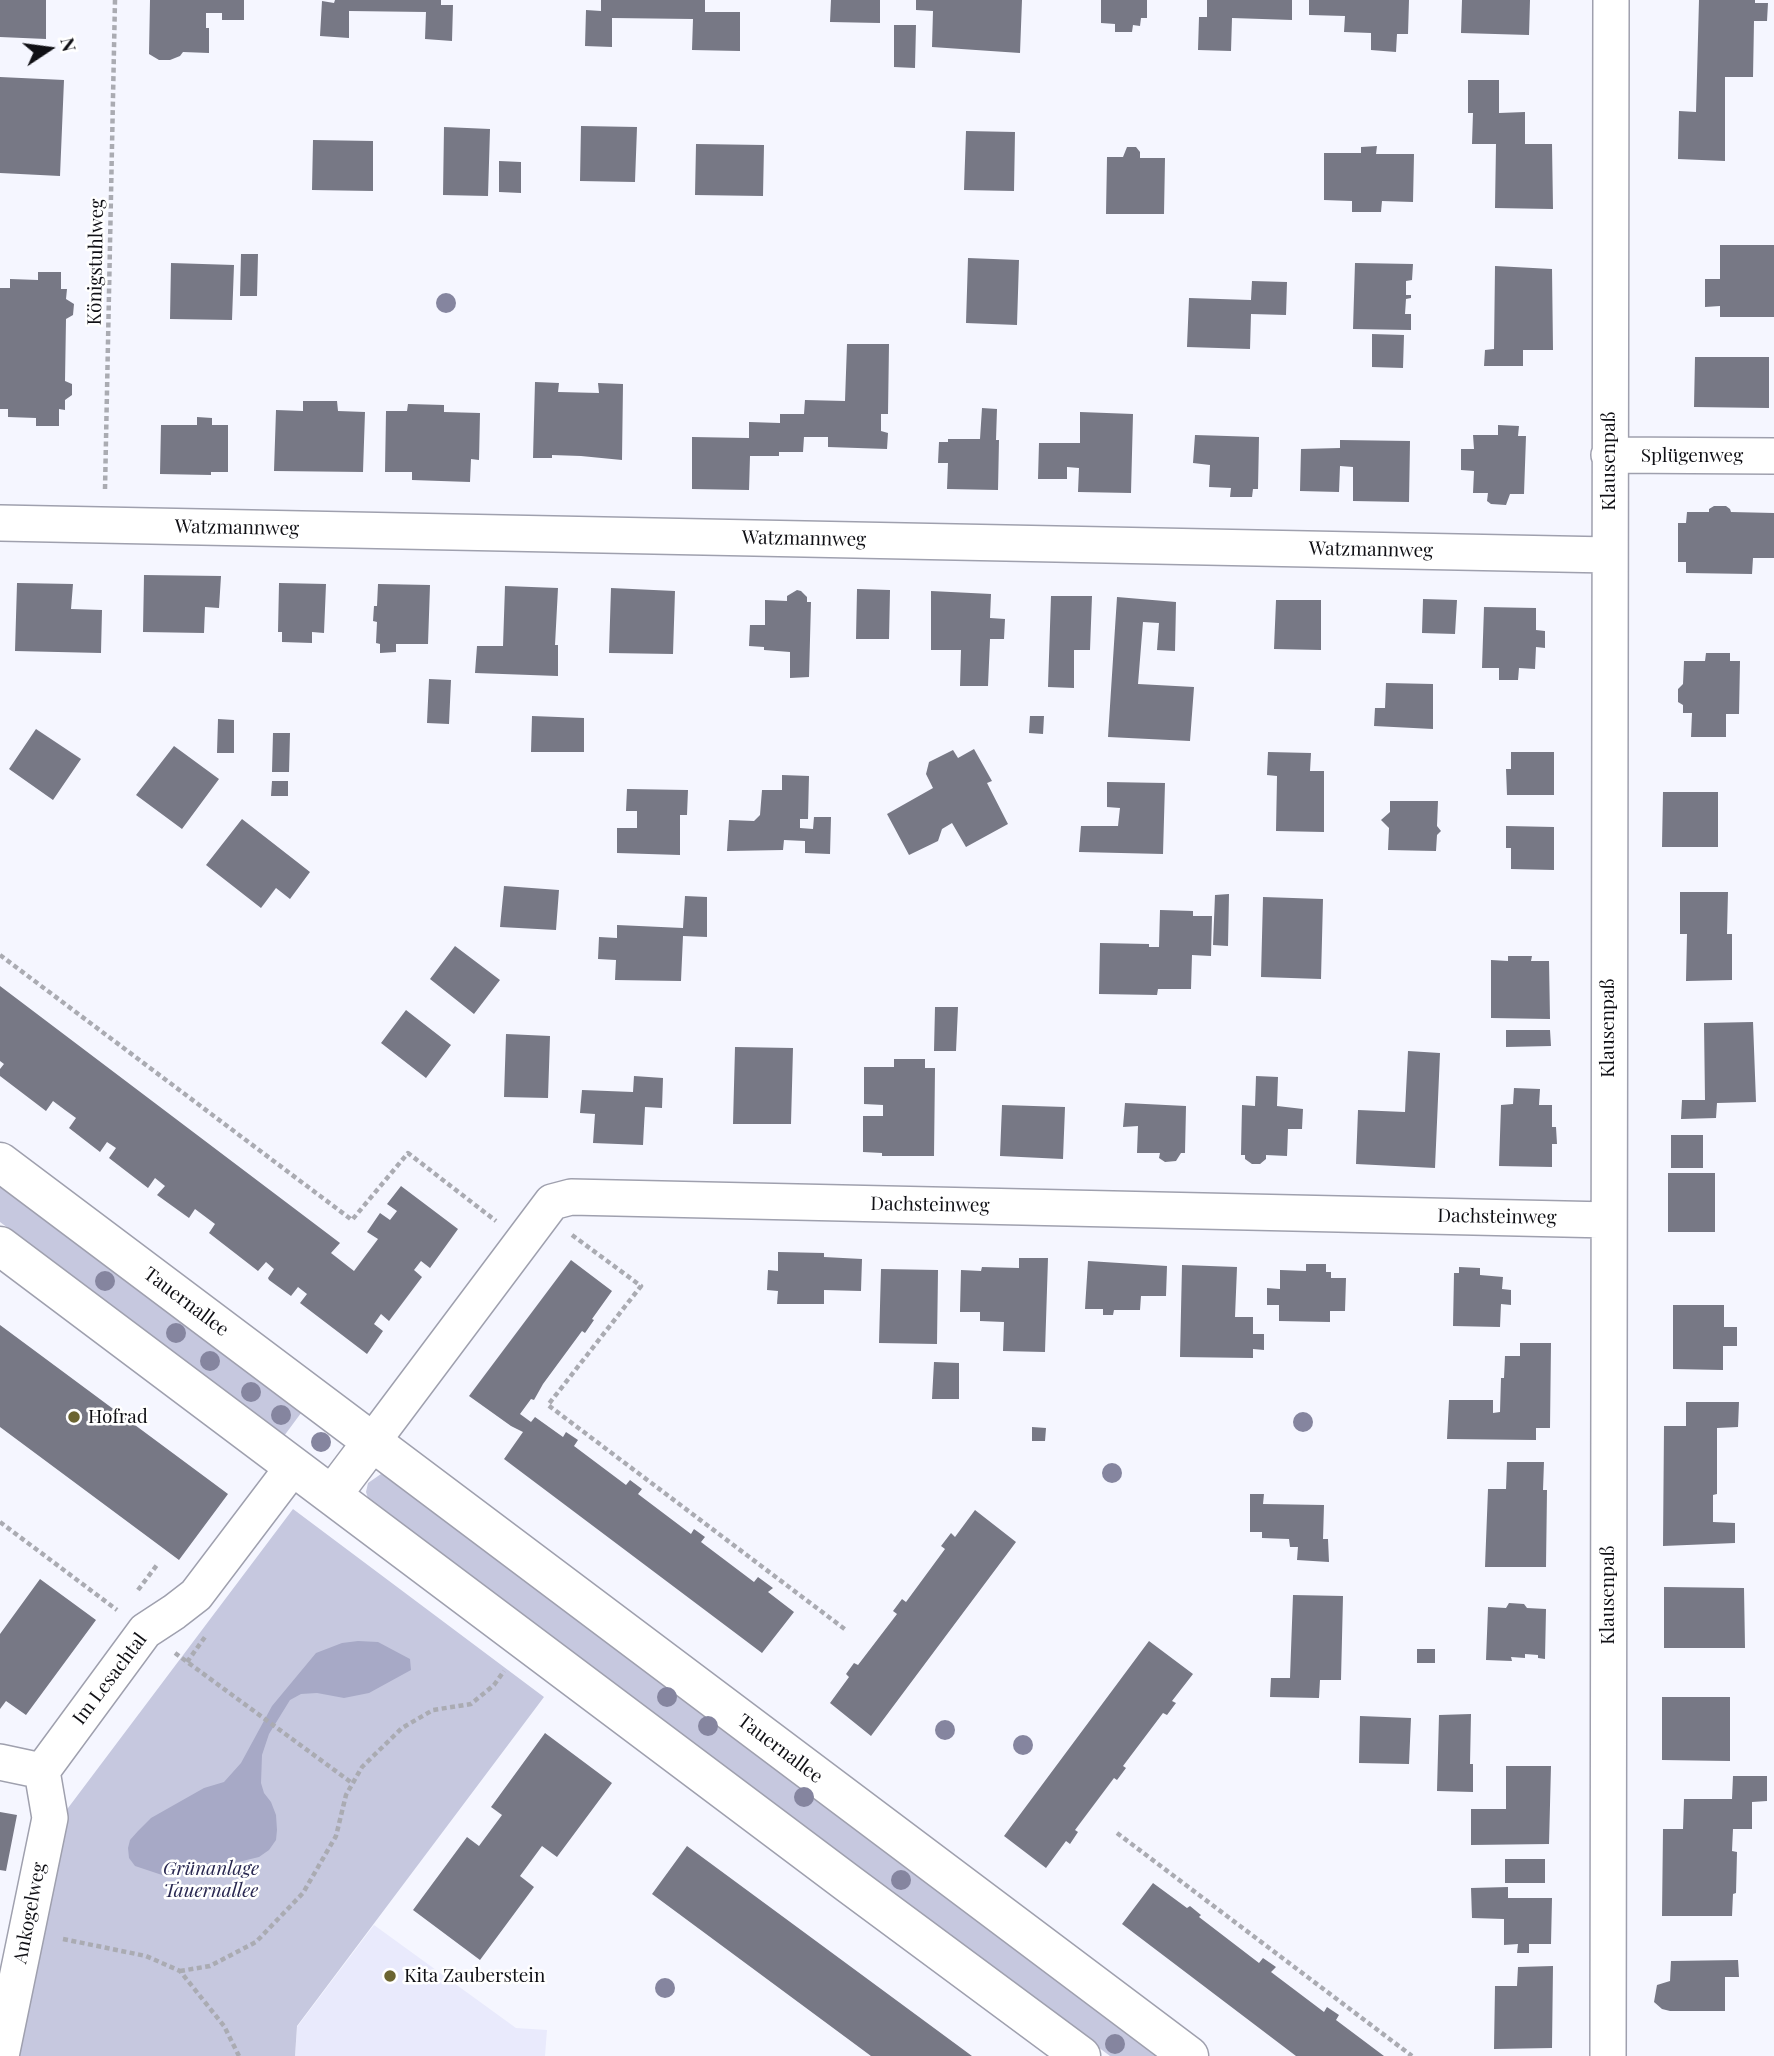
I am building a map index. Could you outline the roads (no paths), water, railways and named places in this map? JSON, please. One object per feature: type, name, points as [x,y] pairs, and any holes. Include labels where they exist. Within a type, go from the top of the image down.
[{"type":"street","name":"Klausenpaß","points":[[1608,2056],[1611,0]]},
{"type":"street","name":"Splügenweg","points":[[1609,456],[1774,456]]},
{"type":"street","name":"Watzmannweg","points":[[0,523],[1609,555]]},
{"type":"street","name":"Tauernallee","points":[[0,1162],[1189,2056]]},
{"type":"street","name":"Dachsteinweg","points":[[372,1442],[552,1202],[571,1197],[1608,1220]]},
{"type":"street","points":[[0,1246],[1081,2056]]},
{"type":"street","points":[[332,1495],[372,1442]]},
{"type":"street","name":"Im Lesachtal","points":[[42,1771],[145,1631],[196,1594],[293,1467]]},
{"type":"street","points":[[0,1762],[42,1771]]},
{"type":"street","name":"Ankogelweg","points":[[1,2056],[50,1818],[42,1771]]},
{"type":"place","name":"Hofrad","points":[[74,1417]]},
{"type":"place","name":"Kita Zauberstein","points":[[390,1976]]},
{"type":"park label","name":"Grünanlage Tauernallee","points":[[211,1880]]}]
